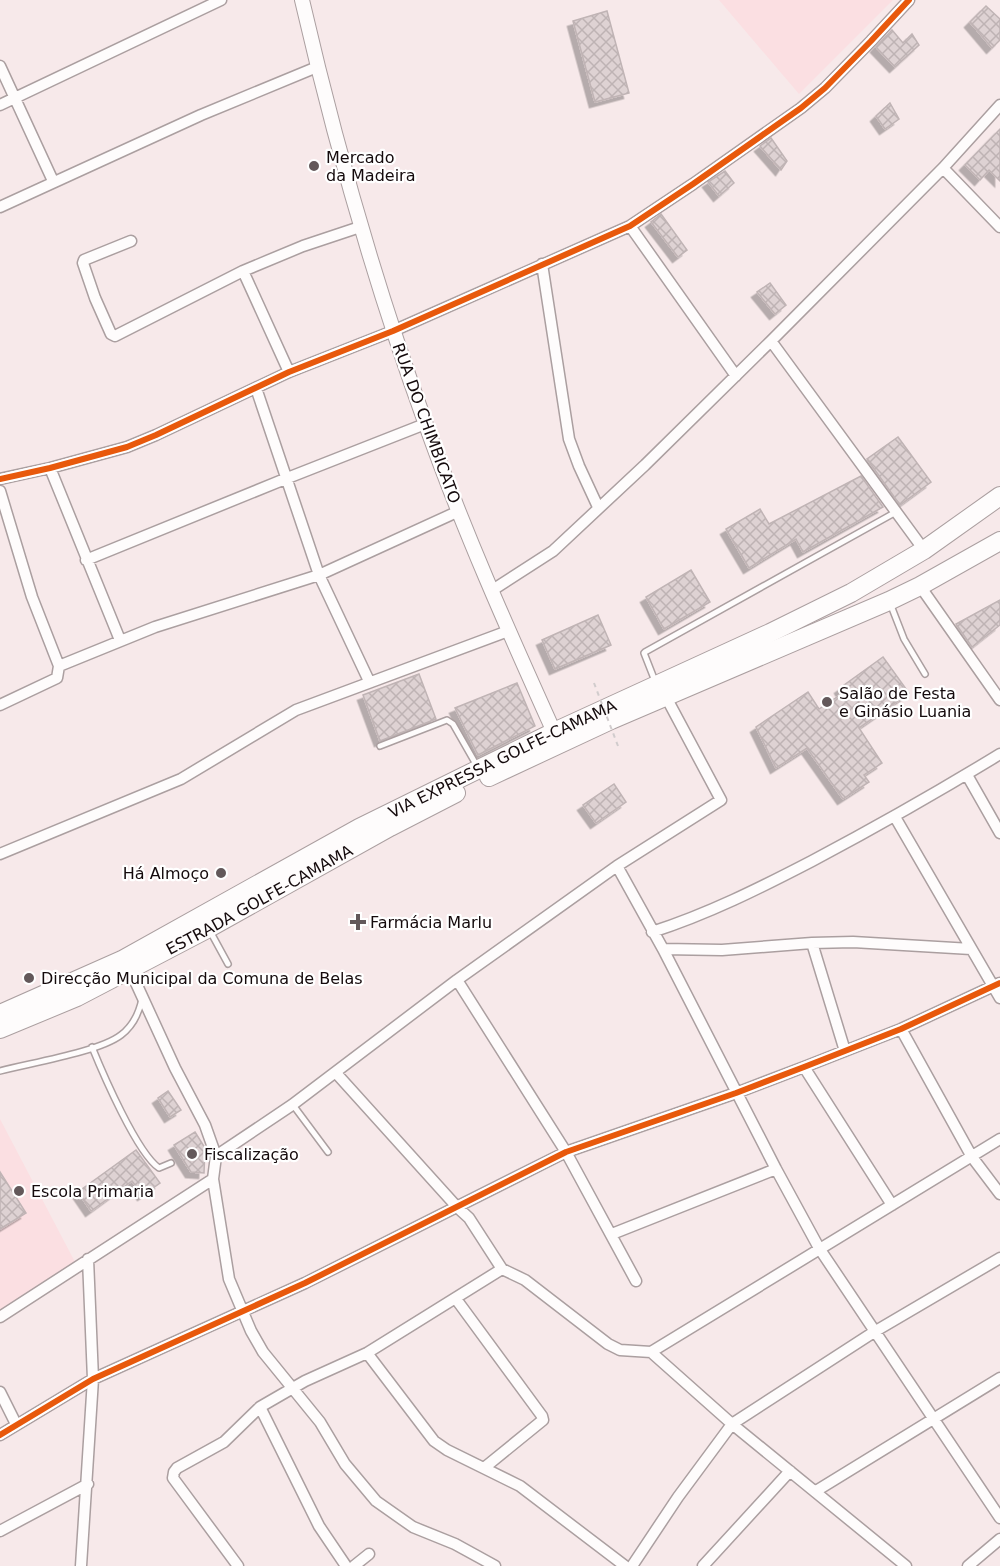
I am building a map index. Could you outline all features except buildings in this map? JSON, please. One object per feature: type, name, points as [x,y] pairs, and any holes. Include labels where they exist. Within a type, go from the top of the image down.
[{"type":"highway","name":"VIA EXPRESSA GOLFE-CAMAMA","points":[[514,765],[851,593],[924,550],[1000,496]]},
{"type":"highway","name":"VIA EXPRESSA GOLFE-CAMAMA","points":[[0,1014],[122,960],[359,828],[554,732],[889,601],[1000,541]]},
{"type":"highway","name":"ESTRADA GOLFE-CAMAMA","points":[[0,1029],[77,997],[130,970],[390,827],[514,765]]},
{"type":"street","points":[[0,105],[221,0]]},
{"type":"street","name":"RUA DO CHIMBICATO","points":[[302,0],[317,67],[360,227],[425,424],[491,591],[554,732]]},
{"type":"street","points":[[0,478],[50,468],[127,447],[289,372],[393,331],[630,226],[801,108],[825,88],[871,42],[909,0]]},
{"type":"street","points":[[0,66],[53,181]]},
{"type":"street","points":[[0,207],[201,115],[317,67]]},
{"type":"street","points":[[491,591],[553,550],[645,465],[943,168],[1000,105]]},
{"type":"street","points":[[943,168],[1000,227]]},
{"type":"street","points":[[630,226],[736,376]]},
{"type":"street","points":[[131,242],[84,260],[83,263],[95,298],[113,335],[243,271],[303,246],[360,227]]},
{"type":"street","points":[[542,264],[569,439],[598,507]]},
{"type":"street","points":[[243,271],[289,372]]},
{"type":"street","points":[[771,341],[924,550]]},
{"type":"street","points":[[256,388],[319,575],[369,681]]},
{"type":"street","points":[[86,560],[285,478],[425,424]]},
{"type":"street","points":[[50,468],[120,640]]},
{"type":"street","points":[[0,491],[5,527],[59,666],[57,678],[0,705]]},
{"type":"street","points":[[59,666],[155,627],[319,575],[459,511]]},
{"type":"street","points":[[920,586],[1000,700]]},
{"type":"street","points":[[0,854],[181,779],[296,710],[508,631]]},
{"type":"street","points":[[216,1156],[292,1105],[457,980],[617,866],[721,800],[661,691]]},
{"type":"street","points":[[652,932],[692,919],[782,876],[896,817],[1000,754]]},
{"type":"street","points":[[967,775],[1000,833]]},
{"type":"street","points":[[896,817],[971,949],[996,984],[1000,998]]},
{"type":"street","points":[[617,866],[663,949],[736,1093],[819,1248],[1000,1518]]},
{"type":"street","points":[[663,949],[722,950],[812,943],[915,944],[971,949]]},
{"type":"street","points":[[812,943],[845,1051]]},
{"type":"street","points":[[130,970],[175,1068],[205,1125],[216,1156],[213,1179],[229,1280],[263,1352],[320,1422],[345,1464],[376,1501],[413,1527],[455,1544],[495,1566]]},
{"type":"street","points":[[457,980],[566,1152],[636,1281]]},
{"type":"street","points":[[0,1435],[93,1379],[304,1283],[566,1152],[736,1093],[845,1051],[901,1029],[996,984]]},
{"type":"street","points":[[901,1029],[972,1157],[1000,1194]]},
{"type":"street","points":[[804,1067],[892,1205]]},
{"type":"street","points":[[336,1073],[469,1218],[502,1269],[525,1280],[608,1344],[620,1350],[651,1352],[1000,1139]]},
{"type":"street","points":[[612,1234],[776,1169]]},
{"type":"street","points":[[0,1317],[213,1179]]},
{"type":"street","points":[[632,1566],[678,1497],[732,1424],[874,1332],[1000,1258]]},
{"type":"street","points":[[81,1566],[93,1379],[88,1259]]},
{"type":"street","points":[[238,1566],[174,1478],[177,1468],[224,1442],[260,1407],[292,1388],[367,1353],[502,1269]]},
{"type":"street","points":[[456,1299],[543,1419],[484,1468]]},
{"type":"street","points":[[651,1352],[732,1424],[906,1566]]},
{"type":"street","points":[[367,1353],[434,1442],[520,1486],[625,1566]]},
{"type":"street","points":[[816,1491],[1000,1378]]},
{"type":"street","points":[[0,1392],[16,1424]]},
{"type":"street","points":[[260,1407],[319,1526],[346,1566]]},
{"type":"street","points":[[703,1566],[790,1471]]},
{"type":"street","points":[[0,1531],[88,1484]]},
{"type":"street","points":[[968,1566],[1000,1539]]},
{"type":"street","points":[[354,1566],[369,1554]]},
{"type":"lane","points":[[661,691],[645,652],[896,512]]},
{"type":"lane","points":[[889,601],[904,639],[925,674]]},
{"type":"lane","points":[[380,746],[447,720],[453,724],[479,769]]},
{"type":"lane","points":[[209,928],[228,964]]},
{"type":"lane","points":[[0,1071],[113,1040],[123,1033],[136,1017],[143,996]]},
{"type":"lane","points":[[92,1047],[110,1089],[141,1146],[159,1168],[171,1163]]},
{"type":"lane","points":[[292,1105],[328,1152]]},
{"type":"path","points":[[594,683],[618,746]]},
{"type":"shaded area","points":[[719,0],[893,0],[799,94]]},
{"type":"shaded area","name":"Escola Primaria","points":[[0,1119],[75,1262],[0,1310]]},
{"type":"cycle path","points":[[0,479],[127,447],[289,372],[393,331],[630,226],[801,108],[825,88],[909,0]]},
{"type":"cycle path","points":[[0,1435],[93,1379],[305,1283],[566,1152],[804,1067],[901,1029],[1000,983]]},
{"type":"place","name":"Mercado da Madeira","points":[[314,166]]},
{"type":"place","name":"Salão de Festa e Ginásio Luania","points":[[827,702]]},
{"type":"place","name":"Há Almoço","points":[[221,873]]},
{"type":"place","name":"Farmácia Marlu","points":[[358,922]]},
{"type":"place","name":"Direcção Municipal da Comuna de Belas","points":[[29,978]]},
{"type":"place","name":"Fiscalização","points":[[192,1154]]},
{"type":"place","name":"Escola Primaria","points":[[19,1191]]}]
